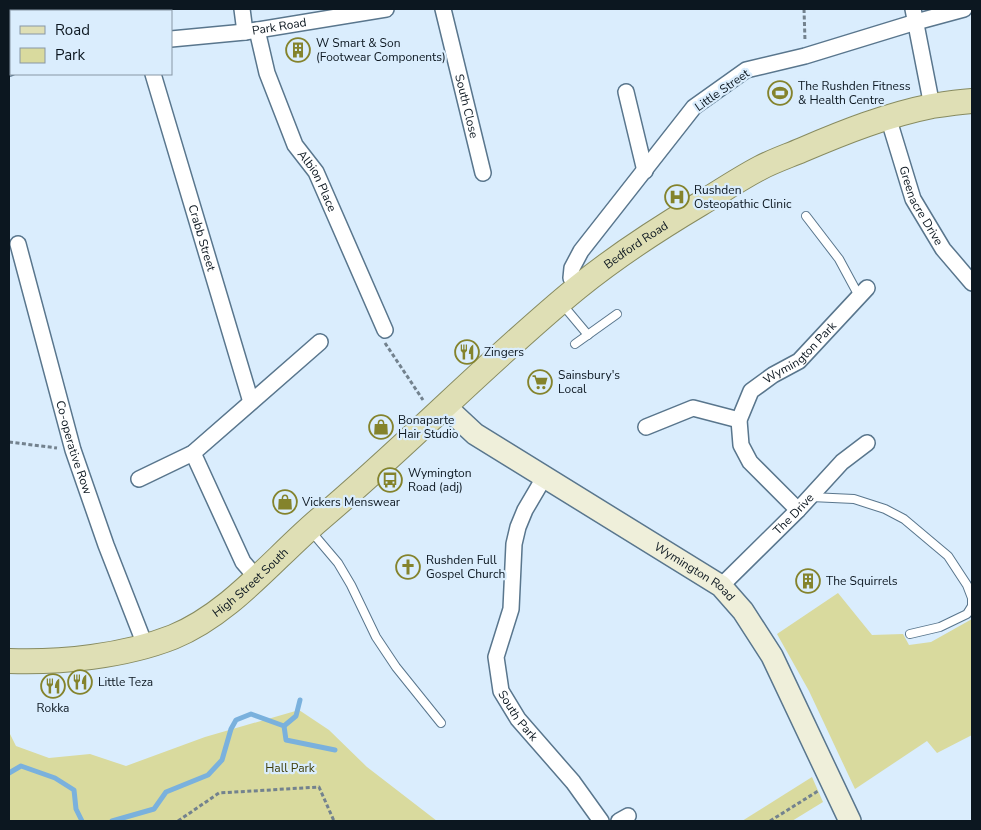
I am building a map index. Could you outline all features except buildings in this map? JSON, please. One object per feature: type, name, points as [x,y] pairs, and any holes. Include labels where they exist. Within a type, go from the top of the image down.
[{"type":"main road","name":"Bedford Road","points":[[440,412],[578,287],[662,226],[762,167],[835,136],[888,117],[932,106],[972,101]]},
{"type":"main road","name":"High Street South","points":[[9,661],[33,662],[70,659],[146,645],[174,636],[201,622],[228,603],[309,528],[383,465],[440,412]]},
{"type":"street","name":"Albion Place","points":[[242,9],[295,145],[316,172],[385,330]]},
{"type":"street","name":"Park Road","points":[[172,39],[251,31],[386,9]]},
{"type":"street","name":"South Close","points":[[443,9],[483,173]]},
{"type":"street","name":"Little Street","points":[[578,287],[571,278],[571,273],[581,252],[694,108],[746,70],[805,56],[915,15],[964,9]]},
{"type":"street","points":[[915,15],[932,106]]},
{"type":"street","name":"Crabb Street","points":[[154,75],[251,402]]},
{"type":"street","points":[[626,92],[645,172]]},
{"type":"street","name":"Greenacre Drive","points":[[888,117],[913,199],[943,249],[972,283]]},
{"type":"street","name":"Co-operative Row","points":[[18,244],[73,450],[106,544],[146,645]]},
{"type":"street","name":"Wymington Park","points":[[798,510],[750,462],[741,445],[739,420],[751,392],[773,374],[799,361],[863,292]]},
{"type":"street","points":[[139,479],[193,453],[320,342]]},
{"type":"street","points":[[646,427],[693,408],[739,420]]},
{"type":"street","name":"Wymington Road","points":[[440,412],[721,586],[743,610],[772,656],[850,821]]},
{"type":"street","name":"The Drive","points":[[721,586],[798,510],[842,462],[867,442]]},
{"type":"street","points":[[193,453],[243,562],[256,577]]},
{"type":"street","name":"South Park","points":[[544,476],[525,510],[514,544],[511,609],[496,657],[501,692],[518,719],[573,782],[601,821]]},
{"type":"lane","points":[[806,216],[863,292]]},
{"type":"lane","points":[[561,302],[588,335]]},
{"type":"lane","points":[[575,344],[617,314]]},
{"type":"lane","points":[[809,497],[854,498],[885,509],[915,526],[948,556],[967,584],[972,598],[972,606],[967,614],[940,627],[910,634]]},
{"type":"lane","points":[[309,528],[338,563],[351,585],[376,637],[396,667],[440,723]]},
{"type":"path","points":[[804,9],[805,56]]},
{"type":"path","points":[[385,330],[384,341],[440,412]]},
{"type":"path","points":[[9,442],[73,450]]},
{"type":"path","points":[[770,821],[832,782]]},
{"type":"path","points":[[178,821],[219,793],[319,787],[334,821]]},
{"type":"green space","points":[[838,593],[872,635],[903,634],[909,645],[931,642],[972,619],[972,735],[937,753],[927,741],[855,789],[809,691],[777,634]]},
{"type":"green space","name":"Hall Park","points":[[299,710],[329,730],[367,767],[437,821],[9,821],[9,732],[16,746],[49,758],[90,754],[126,766],[205,737]]},
{"type":"green space","points":[[812,777],[823,802],[792,821],[742,821]]},
{"type":"waterway","points":[[284,726],[296,716],[300,700]]},
{"type":"waterway","points":[[112,821],[154,809],[166,792],[208,775],[222,760],[231,729],[236,720],[251,714],[284,726],[286,740],[335,750]]},
{"type":"waterway","points":[[9,773],[21,766],[55,778],[74,790],[76,809],[82,821]]},
{"type":"place","name":"W Smart & Son (Footwear Components)","points":[[298,50]]},
{"type":"place","name":"The Rushden Fitness & Health Centre","points":[[780,93]]},
{"type":"place","name":"Rushden Osteopathic Clinic","points":[[677,197]]},
{"type":"place","name":"Zingers","points":[[467,352]]},
{"type":"place","name":"Sainsbury's Local","points":[[540,382]]},
{"type":"place","name":"Bonaparte Hair Studio","points":[[381,427]]},
{"type":"place","name":"Wymington Road (adj)","points":[[390,480]]},
{"type":"place","name":"Vickers Menswear","points":[[285,502]]},
{"type":"place","name":"Rushden Full Gospel Church","points":[[408,567]]},
{"type":"place","name":"The Squirrels","points":[[808,581]]},
{"type":"place","name":"Little Teza","points":[[80,682]]},
{"type":"place","name":"Rokka","points":[[53,686]]}]
